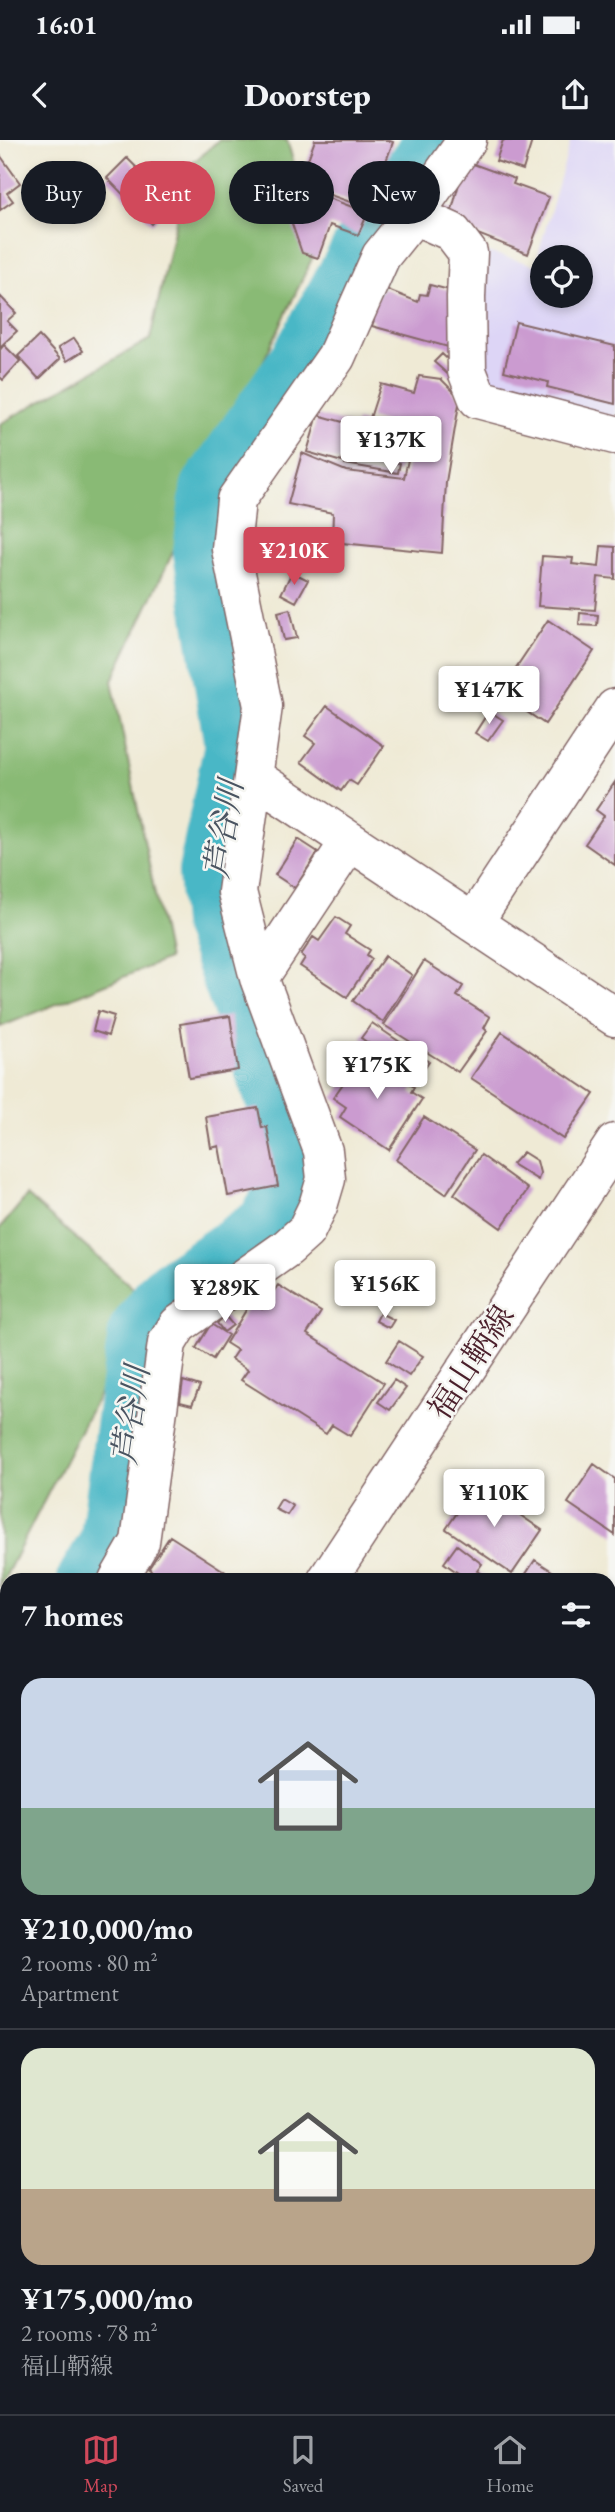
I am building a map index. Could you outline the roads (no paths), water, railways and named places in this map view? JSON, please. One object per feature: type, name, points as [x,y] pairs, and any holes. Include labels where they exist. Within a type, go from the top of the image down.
[{"type":"street","points":[[440,178],[467,140]]},
{"type":"street","points":[[122,1573],[140,1542],[167,1343],[178,1325],[287,1248],[306,1231],[318,1206],[326,1179],[323,1151],[260,978],[237,892],[263,706],[232,549],[236,500],[336,357],[381,256],[407,224]]},
{"type":"street","points":[[434,224],[452,232],[468,253],[467,371],[478,399],[615,435]]},
{"type":"street","points":[[473,923],[615,708]]},
{"type":"street","points":[[255,778],[615,1017]]},
{"type":"street","points":[[260,978],[350,841]]},
{"type":"street","name":"福山鞆線","points":[[332,1573],[604,1183],[615,1143]]},
{"type":"waterway","name":"芦谷川","points":[[94,1573],[112,1544],[141,1333],[168,1296],[267,1228],[295,1185],[298,1154],[215,922],[211,872],[237,745],[206,552],[213,490],[303,361],[369,242],[438,140]]}]
